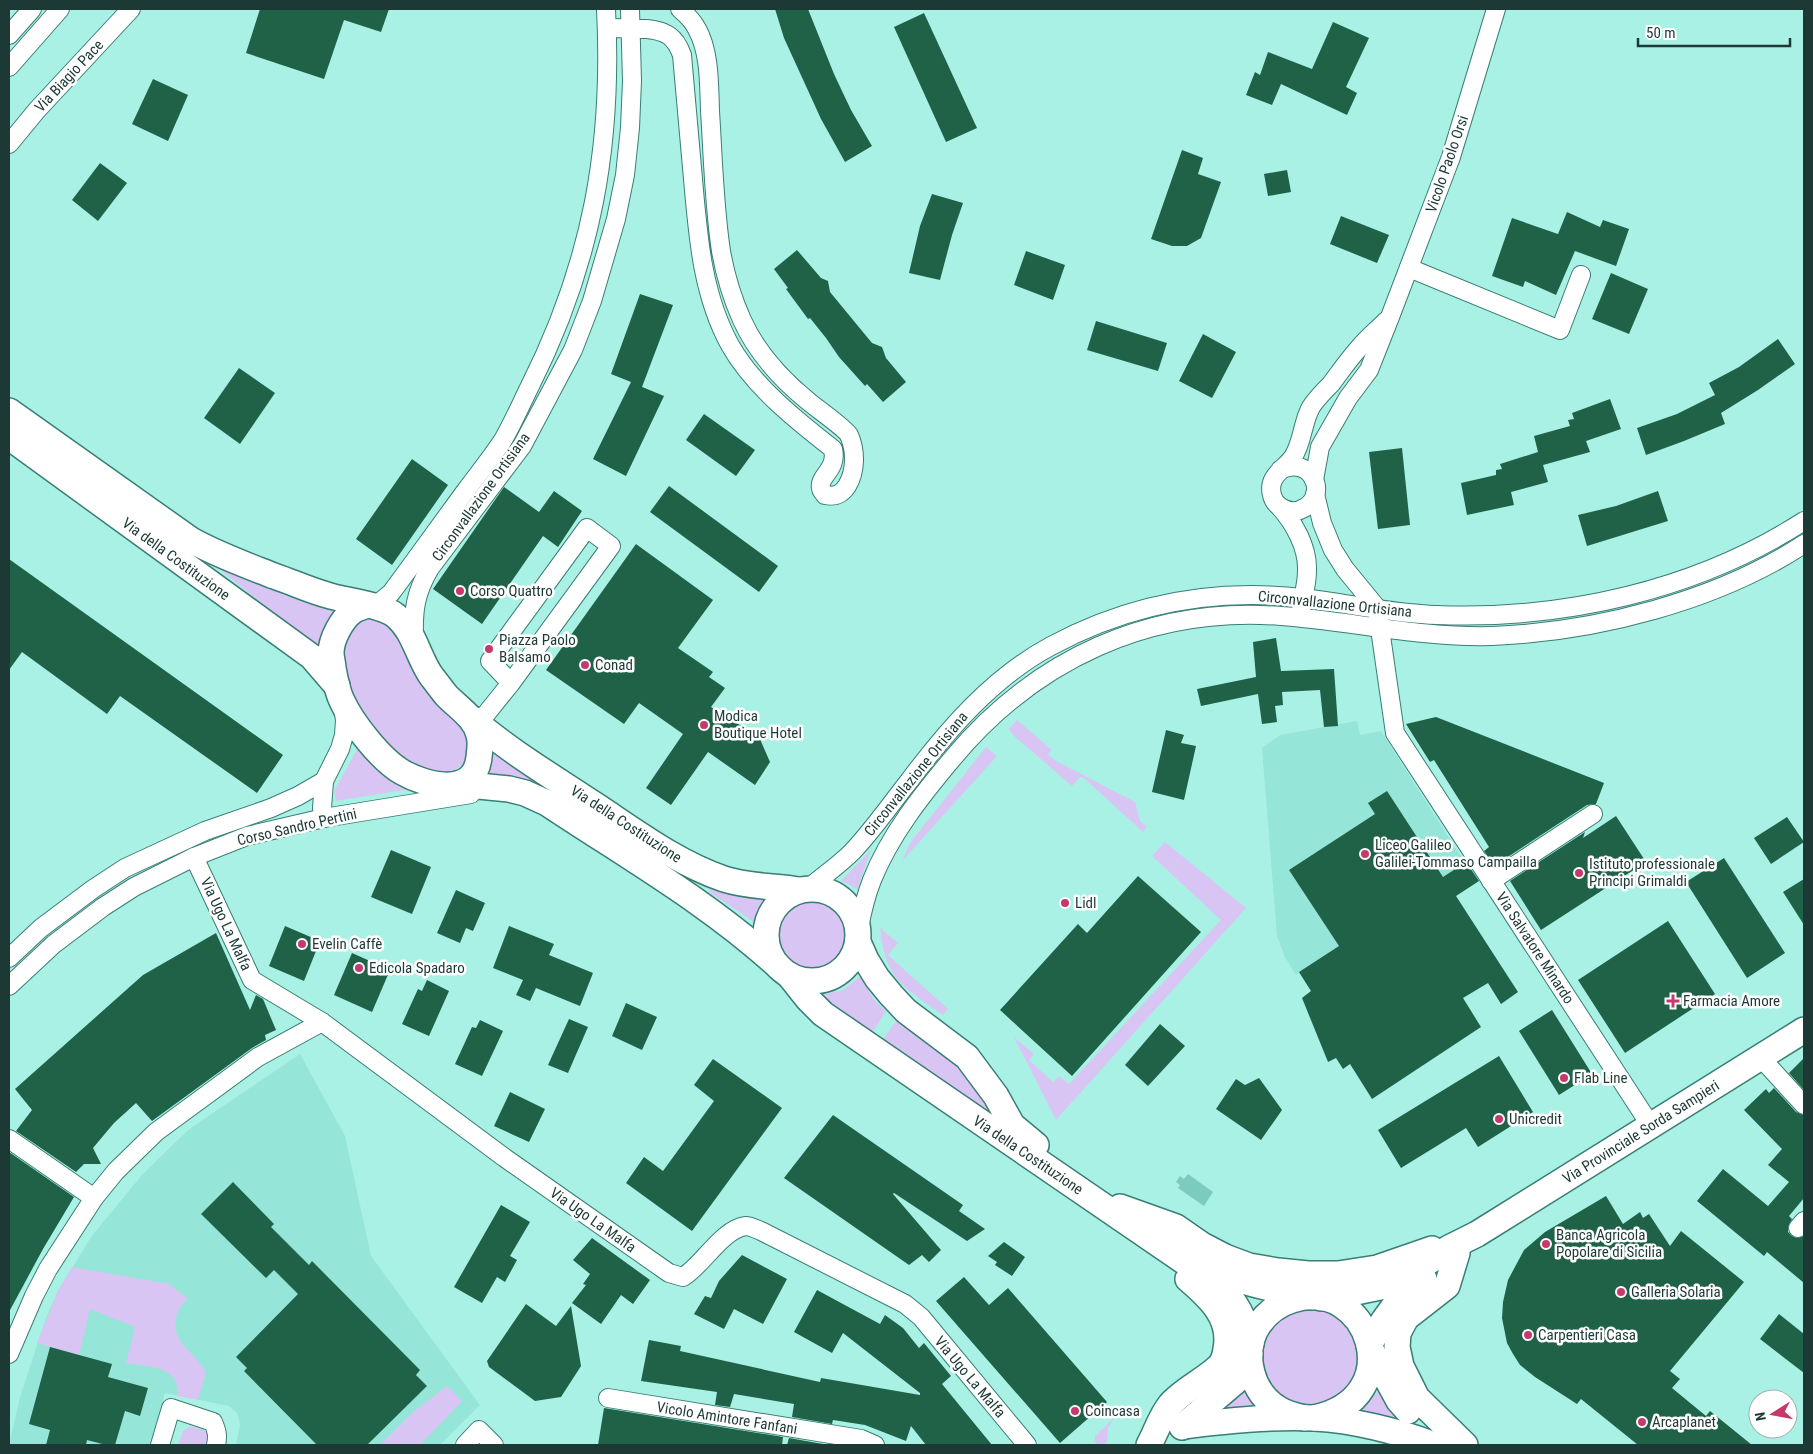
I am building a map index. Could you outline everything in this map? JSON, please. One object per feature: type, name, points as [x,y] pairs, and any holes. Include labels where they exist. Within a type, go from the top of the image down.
[{"type":"main road","name":"Via della Costituzione","points":[[9,411],[191,540],[212,552],[326,595],[394,614],[404,623],[414,641],[420,658],[430,674],[446,695],[474,720],[505,746],[654,844],[691,865],[725,879],[804,889]]},
{"type":"main road","name":"Via della Costituzione","points":[[9,437],[312,657],[339,694],[361,731],[379,754],[401,772],[420,781],[509,789],[525,793],[547,803],[717,915],[753,942],[784,971],[822,1014],[1217,1284],[1229,1294],[1243,1317],[1250,1349]]},
{"type":"main road","points":[[339,694],[331,653],[334,636],[353,611],[370,606]]},
{"type":"main road","points":[[454,785],[472,776],[478,761],[480,744],[474,720]]},
{"type":"main road","points":[[804,889],[828,891],[845,902],[856,918],[858,935],[855,953],[842,970],[832,977],[810,981],[799,979],[784,971],[772,958],[766,935],[772,912],[779,902],[788,895],[804,889]]},
{"type":"main road","name":"Via della Costituzione","points":[[858,935],[870,966],[890,995],[906,1011],[967,1057],[996,1096],[1012,1125],[1061,1165],[1220,1274],[1282,1291],[1317,1297]]},
{"type":"main road","name":"Via Provinciale Sorda Sampieri","points":[[1453,1250],[1804,1030]]},
{"type":"main road","points":[[1120,1207],[1176,1227],[1224,1257],[1249,1266],[1278,1271],[1338,1274],[1377,1268],[1432,1249],[1453,1250]]},
{"type":"main road","points":[[1149,1445],[1171,1404],[1218,1368],[1225,1356],[1228,1342],[1226,1326],[1220,1311],[1206,1295],[1170,1263],[1165,1248]]},
{"type":"main road","points":[[1149,1445],[1183,1426],[1236,1381],[1256,1331],[1263,1319],[1273,1309],[1285,1302],[1299,1298],[1351,1294],[1394,1284],[1453,1250]]},
{"type":"main road","points":[[1183,1426],[1228,1421],[1310,1418],[1331,1415],[1345,1407],[1357,1396],[1366,1382],[1370,1365],[1370,1347],[1384,1320],[1400,1298],[1453,1250]]},
{"type":"main road","points":[[1453,1250],[1447,1286],[1406,1318],[1398,1333],[1397,1347],[1401,1366],[1417,1398],[1465,1445]]},
{"type":"main road","points":[[1317,1297],[1335,1302],[1347,1309],[1357,1319],[1365,1331],[1370,1347],[1399,1401],[1445,1445]]},
{"type":"main road","points":[[1250,1349],[1250,1370],[1256,1384],[1264,1397],[1276,1408],[1290,1415],[1409,1435],[1434,1445]]},
{"type":"street","points":[[9,35],[32,9]]},
{"type":"street","points":[[9,68],[60,9]]},
{"type":"street","name":"Via Biagio Pace","points":[[9,144],[37,110],[131,9]]},
{"type":"street","name":"Circonvallazione Ortisiana","points":[[370,606],[391,593],[503,439],[552,340],[583,253],[593,214],[601,169],[606,127],[608,78],[606,9]]},
{"type":"street","name":"Circonvallazione Ortisiana","points":[[414,641],[413,616],[416,597],[423,580],[430,568],[522,446],[573,350],[592,301],[616,219],[625,176],[630,128],[632,48],[630,9]]},
{"type":"street","points":[[632,48],[635,39],[644,32],[663,26],[668,20],[671,9]]},
{"type":"street","points":[[607,28],[656,29],[674,39],[682,55],[700,252],[708,287],[721,327],[730,346],[745,367],[781,407],[833,449],[835,455],[834,464],[822,480],[821,488],[825,495],[833,497],[841,494],[847,486],[855,461],[848,433],[796,391],[762,354],[749,334],[733,297],[721,249],[708,78],[703,45],[697,29],[680,9]]},
{"type":"street","name":"Vicolo Paolo Orsi","points":[[1315,487],[1320,447],[1348,398],[1369,370],[1409,268],[1451,157],[1496,9]]},
{"type":"street","points":[[1409,268],[1560,330],[1582,275]]},
{"type":"street","points":[[1300,618],[1308,572],[1307,560],[1291,520],[1273,500],[1271,484],[1274,476],[1292,458],[1301,440],[1305,421],[1312,406],[1360,347],[1390,317]]},
{"type":"street","points":[[552,340],[573,350]]},
{"type":"street","points":[[835,455],[854,452]]},
{"type":"street","points":[[1280,470],[1293,466],[1300,467],[1311,474],[1322,523],[1333,550],[1377,608]]},
{"type":"street","points":[[1279,506],[1289,511],[1300,510],[1310,504],[1315,487]]},
{"type":"street","name":"Circonvallazione Ortisiana","points":[[804,889],[852,852],[944,736],[995,685],[1050,647],[1104,621],[1148,608],[1196,598],[1237,594],[1303,598],[1434,615],[1491,616],[1542,612],[1584,605],[1676,582],[1722,564],[1804,521]]},
{"type":"street","points":[[474,720],[511,683],[611,546],[587,528],[490,661],[511,683]]},
{"type":"street","name":"Circonvallazione Ortisiana","points":[[858,935],[872,880],[897,832],[927,789],[982,725],[1038,678],[1113,640],[1152,627],[1195,619],[1234,615],[1300,618],[1433,635],[1492,636],[1545,632],[1588,625],[1646,611],[1703,594],[1769,565],[1804,544]]},
{"type":"street","points":[[1148,608],[1152,627]]},
{"type":"street","name":"Via Salvatore Minardo","points":[[1377,608],[1395,733],[1651,1126]]},
{"type":"street","points":[[324,818],[322,808],[324,781],[340,749],[344,735],[345,720],[339,694]]},
{"type":"street","points":[[967,711],[982,725]]},
{"type":"street","name":"Corso Sandro Pertini","points":[[9,958],[41,928],[93,889],[125,868],[205,831],[298,796],[324,781]]},
{"type":"street","points":[[420,801],[454,785]]},
{"type":"street","name":"Corso Sandro Pertini","points":[[9,986],[54,944],[134,887],[194,857],[247,836],[324,818],[420,801],[509,789]]},
{"type":"street","points":[[1491,881],[1592,814]]},
{"type":"street","name":"Via Ugo La Malfa","points":[[194,857],[252,980],[322,1022],[505,1158],[669,1273],[683,1278],[692,1272],[730,1232],[747,1226],[760,1230],[905,1304],[921,1317],[1026,1445]]},
{"type":"street","points":[[9,1354],[48,1269],[94,1198],[116,1171],[156,1132],[258,1057],[322,1022]]},
{"type":"street","points":[[1761,1058],[1804,1105]]},
{"type":"street","points":[[9,1139],[94,1198]]},
{"type":"street","name":"Vicolo Amintore Fanfani","points":[[608,1398],[861,1439],[875,1445]]},
{"type":"street","points":[[160,1445],[171,1408],[213,1422],[217,1430],[218,1438],[216,1445]]},
{"type":"street","points":[[465,1445],[478,1430],[494,1445]]},
{"type":"shaded area","points":[[213,564],[336,611],[320,650]]},
{"type":"shaded area","points":[[379,618],[392,624],[397,630],[422,686],[468,733],[469,753],[466,760],[455,770],[432,773],[409,764],[396,755],[374,731],[359,709],[348,680],[344,664],[344,650],[347,637],[356,624]]},
{"type":"shaded area","points":[[1017,720],[1052,750],[1048,754],[1056,761],[1135,802],[1140,821],[1147,827],[1143,832],[1084,778],[1080,777],[1072,786],[1014,736],[1009,729]]},
{"type":"shaded area","name":"Liceo Galileo Galilei-Tommaso Campailla","points":[[1357,721],[1360,735],[1381,731],[1477,882],[1311,991],[1299,973],[1296,975],[1285,957],[1277,936],[1262,748],[1280,735]]},
{"type":"shaded area","points":[[359,746],[410,789],[336,801],[334,791]]},
{"type":"shaded area","points":[[986,747],[997,756],[902,861],[910,843]]},
{"type":"shaded area","points":[[491,748],[536,782],[486,774]]},
{"type":"shaded area","points":[[1165,842],[1246,908],[1056,1120],[1014,1037],[1034,1054],[1029,1060],[1053,1082],[1059,1076],[1069,1084],[1221,920],[1152,856]]},
{"type":"shaded area","points":[[871,850],[857,890],[841,881]]},
{"type":"shaded area","points":[[712,885],[770,899],[760,918],[759,927],[709,892]]},
{"type":"shaded area","points":[[815,899],[829,902],[841,910],[849,922],[852,936],[849,950],[841,962],[829,970],[815,973],[801,970],[789,962],[781,950],[778,936],[781,922],[789,910],[801,902]]},
{"type":"shaded area","points":[[880,928],[898,943],[888,955],[948,1009],[943,1015],[907,989],[892,971],[883,946]]},
{"type":"shaded area","points":[[860,976],[874,1000],[886,1011],[872,1033],[821,995],[843,990]]},
{"type":"shaded area","points":[[897,1020],[963,1067],[995,1118],[883,1039]]},
{"type":"shaded area","points":[[300,1054],[345,1136],[371,1256],[480,1405],[440,1445],[236,1445],[240,1425],[239,1419],[237,1413],[229,1406],[165,1393],[150,1445],[9,1445],[20,1397],[46,1318],[58,1291],[91,1237],[142,1175],[188,1130]]},
{"type":"shaded area","points":[[1188,1174],[1213,1192],[1204,1206],[1178,1188],[1180,1185],[1176,1182],[1180,1176],[1184,1179]]},
{"type":"shaded area","points":[[72,1267],[169,1284],[188,1299],[178,1310],[176,1328],[177,1335],[185,1347],[205,1371],[198,1400],[177,1396],[177,1386],[169,1373],[153,1367],[126,1363],[135,1327],[90,1309],[79,1355],[37,1343],[58,1291]]},
{"type":"shaded area","points":[[1322,1309],[1336,1315],[1348,1326],[1360,1355],[1350,1388],[1321,1407],[1287,1403],[1263,1378],[1261,1345],[1267,1331],[1291,1311]]},
{"type":"shaded area","points":[[447,1386],[462,1401],[420,1445],[380,1445],[413,1412]]},
{"type":"shaded area","points":[[1241,1387],[1258,1411],[1210,1413]]},
{"type":"shaded area","points":[[1382,1387],[1410,1430],[1359,1413]]},
{"type":"shaded area","points":[[1114,1418],[1108,1428],[1107,1441],[1105,1444],[1097,1444],[1095,1436]]},
{"type":"shaded area","points":[[190,1426],[207,1431],[209,1434],[209,1445],[178,1445],[183,1431]]},
{"type":"building","points":[[260,9],[389,9],[381,32],[344,20],[324,79],[246,53]]},
{"type":"building","points":[[775,9],[808,9],[834,74],[851,110],[872,146],[845,162],[821,119],[784,38]]},
{"type":"building","points":[[924,13],[977,128],[946,142],[894,27]]},
{"type":"building","points":[[1333,22],[1369,38],[1346,87],[1357,93],[1347,115],[1281,84],[1272,105],[1246,95],[1255,72],[1260,75],[1268,52],[1312,69]]},
{"type":"building","points":[[153,79],[188,95],[168,141],[132,124]]},
{"type":"building","points":[[1182,150],[1203,158],[1198,174],[1221,182],[1201,238],[1187,246],[1172,246],[1151,239]]},
{"type":"building","points":[[100,163],[127,183],[98,221],[72,200]]},
{"type":"building","points":[[1287,170],[1291,192],[1268,196],[1264,174]]},
{"type":"building","points":[[932,194],[963,203],[940,280],[909,273],[920,226]]},
{"type":"building","points":[[1567,212],[1600,227],[1603,220],[1629,229],[1616,266],[1575,251],[1556,295],[1525,281],[1523,287],[1492,276],[1512,218],[1558,234]]},
{"type":"building","points":[[1341,216],[1389,235],[1377,263],[1330,244]]},
{"type":"building","points":[[797,250],[821,278],[828,281],[830,292],[872,343],[882,347],[886,358],[906,382],[883,402],[867,384],[865,386],[839,357],[810,318],[808,319],[774,269]]},
{"type":"building","points":[[1026,251],[1065,265],[1053,300],[1014,285]]},
{"type":"building","points":[[1611,273],[1648,289],[1629,334],[1592,319]]},
{"type":"building","points":[[640,294],[673,305],[642,387],[664,396],[626,476],[593,459],[631,382],[611,374]]},
{"type":"building","points":[[1096,321],[1167,343],[1158,371],[1087,350]]},
{"type":"building","points":[[1203,334],[1236,352],[1212,398],[1179,381]]},
{"type":"building","points":[[1778,339],[1795,364],[1721,413],[1725,424],[1646,455],[1637,428],[1677,414],[1715,395],[1709,383],[1739,367]]},
{"type":"building","points":[[239,368],[275,393],[240,444],[204,418]]},
{"type":"building","points":[[1610,399],[1621,429],[1586,441],[1590,452],[1543,465],[1548,482],[1511,492],[1514,505],[1467,515],[1461,483],[1496,475],[1496,470],[1502,469],[1500,464],[1538,452],[1534,436],[1570,426],[1568,420],[1574,419],[1572,413]]},
{"type":"building","points":[[704,414],[755,450],[736,476],[686,440]]},
{"type":"building","points":[[1402,448],[1410,525],[1378,529],[1369,452]]},
{"type":"building","points":[[412,459],[448,485],[392,565],[356,539]]},
{"type":"building","points":[[669,486],[778,566],[759,592],[650,512]]},
{"type":"building","points":[[504,487],[539,512],[554,491],[582,511],[558,547],[543,536],[482,624],[433,589]]},
{"type":"building","points":[[1658,491],[1668,521],[1587,546],[1578,515],[1616,506]]},
{"type":"building","points":[[636,544],[713,600],[678,648],[713,672],[709,677],[725,688],[711,707],[759,737],[770,762],[755,785],[708,752],[671,805],[646,788],[683,734],[639,703],[624,724],[546,670]]},
{"type":"building","points":[[9,559],[283,755],[257,793],[120,696],[107,714],[22,652],[9,670]]},
{"type":"building","points":[[1276,638],[1281,671],[1334,669],[1338,726],[1324,727],[1320,690],[1282,692],[1283,705],[1275,706],[1277,722],[1262,724],[1258,694],[1201,706],[1197,689],[1256,677],[1253,642]]},
{"type":"building","points":[[1436,717],[1604,783],[1596,804],[1587,805],[1494,866],[1484,851],[1489,847],[1434,760],[1430,762],[1406,724]]},
{"type":"building","points":[[1166,730],[1184,735],[1181,743],[1196,746],[1184,800],[1152,792]]},
{"type":"building","points":[[1387,791],[1443,877],[1466,862],[1479,881],[1456,896],[1518,992],[1501,1004],[1488,983],[1463,998],[1481,1027],[1372,1099],[1350,1064],[1343,1069],[1336,1058],[1328,1062],[1302,998],[1311,991],[1299,972],[1339,946],[1289,870],[1375,814],[1368,803]]},
{"type":"building","name":"Istituto professionale Principi Grimaldi","points":[[1616,816],[1646,862],[1541,930],[1510,881],[1585,832],[1583,838]]},
{"type":"building","points":[[1787,817],[1804,842],[1771,864],[1754,838]]},
{"type":"building","points":[[391,850],[431,867],[412,914],[371,897]]},
{"type":"building","points":[[1724,858],[1785,953],[1747,978],[1686,882]]},
{"type":"building","points":[[1138,876],[1201,932],[1072,1076],[1000,1010],[1078,924],[1087,933]]},
{"type":"building","points":[[1804,879],[1804,925],[1783,892]]},
{"type":"building","points":[[456,890],[485,903],[473,931],[466,928],[460,943],[437,933]]},
{"type":"building","points":[[1668,921],[1715,994],[1625,1053],[1578,980]]},
{"type":"building","points":[[285,926],[320,941],[304,981],[269,966]]},
{"type":"building","points":[[509,926],[554,944],[549,955],[593,973],[580,1006],[536,988],[530,1001],[516,995],[523,980],[493,968]]},
{"type":"building","points":[[216,933],[250,1010],[256,995],[263,999],[276,1030],[265,1035],[266,1040],[252,1048],[152,1121],[136,1103],[114,1123],[93,1148],[101,1164],[84,1164],[76,1172],[16,1131],[32,1110],[15,1089],[143,975]]},
{"type":"building","points":[[352,953],[390,970],[372,1012],[334,995]]},
{"type":"building","points":[[427,980],[449,991],[429,1036],[402,1024],[418,989],[422,991]]},
{"type":"building","points":[[626,1003],[657,1017],[642,1050],[612,1036]]},
{"type":"building","points":[[1552,1010],[1592,1074],[1559,1095],[1519,1031]]},
{"type":"building","points":[[569,1019],[588,1027],[568,1073],[548,1065]]},
{"type":"building","points":[[480,1020],[503,1031],[482,1076],[455,1064],[472,1027],[476,1028]]},
{"type":"building","points":[[1160,1024],[1185,1046],[1148,1086],[1125,1065]]},
{"type":"building","points":[[1499,1056],[1533,1112],[1478,1147],[1466,1128],[1401,1168],[1378,1130]]},
{"type":"building","points":[[1804,1058],[1804,1090],[1789,1073]]},
{"type":"building","points":[[713,1059],[782,1108],[692,1231],[626,1183],[644,1157],[663,1171],[714,1101],[694,1085]]},
{"type":"building","points":[[1259,1078],[1282,1110],[1261,1140],[1216,1109],[1236,1079],[1245,1085]]},
{"type":"building","points":[[1774,1088],[1796,1112],[1804,1115],[1804,1198],[1789,1216],[1792,1219],[1788,1232],[1797,1238],[1804,1236],[1804,1283],[1767,1252],[1764,1256],[1697,1201],[1723,1169],[1768,1206],[1789,1182],[1768,1165],[1782,1149],[1744,1110],[1766,1089],[1769,1093]]},
{"type":"building","points":[[510,1092],[545,1109],[529,1142],[494,1126]]},
{"type":"building","points":[[833,1115],[963,1205],[959,1211],[985,1229],[967,1241],[894,1193],[941,1250],[929,1262],[922,1255],[909,1265],[784,1178]]},
{"type":"building","points":[[9,1152],[74,1197],[9,1312]]},
{"type":"building","points":[[233,1182],[274,1224],[271,1227],[309,1265],[312,1261],[420,1370],[416,1375],[427,1386],[367,1445],[317,1445],[244,1371],[247,1368],[236,1357],[298,1294],[274,1270],[266,1278],[201,1214]]},
{"type":"building","name":"Galleria Solaria","points":[[1606,1196],[1623,1224],[1640,1212],[1643,1218],[1649,1214],[1670,1246],[1681,1231],[1744,1282],[1670,1371],[1680,1379],[1672,1388],[1706,1416],[1710,1411],[1752,1445],[1638,1445],[1581,1399],[1577,1404],[1535,1377],[1520,1365],[1513,1354],[1507,1343],[1502,1318],[1503,1302],[1508,1280],[1524,1250],[1545,1232]]},
{"type":"building","points":[[501,1205],[530,1222],[510,1256],[517,1260],[505,1282],[497,1277],[482,1303],[454,1287]]},
{"type":"building","points":[[592,1238],[650,1280],[633,1304],[621,1295],[601,1324],[572,1303],[586,1285],[583,1284],[590,1274],[573,1260]]},
{"type":"building","points":[[1004,1242],[1025,1257],[1012,1276],[995,1265],[997,1262],[988,1256]]},
{"type":"building","points":[[742,1255],[787,1279],[763,1324],[734,1309],[724,1329],[694,1314],[705,1296],[711,1298],[719,1281]]},
{"type":"building","points":[[964,1277],[989,1305],[1008,1288],[1107,1402],[1060,1443],[936,1301]]},
{"type":"building","points":[[817,1290],[880,1324],[885,1315],[903,1328],[919,1348],[924,1343],[951,1376],[942,1384],[992,1445],[926,1445],[911,1426],[906,1441],[865,1425],[833,1420],[832,1424],[792,1417],[794,1404],[734,1394],[730,1407],[715,1405],[717,1392],[641,1381],[649,1340],[681,1346],[680,1351],[820,1382],[821,1378],[920,1395],[920,1393],[843,1333],[832,1353],[794,1332]]},
{"type":"building","points":[[526,1304],[556,1326],[571,1306],[581,1366],[561,1397],[535,1401],[489,1367],[487,1361]]},
{"type":"building","points":[[1779,1314],[1804,1334],[1804,1373],[1760,1339]]},
{"type":"building","points":[[50,1347],[112,1364],[108,1377],[148,1388],[140,1416],[125,1411],[115,1445],[106,1445],[87,1440],[86,1445],[46,1445],[50,1430],[29,1424]]},
{"type":"building","points":[[604,1408],[783,1437],[782,1445],[598,1445]]},
{"type":"building","points":[[789,1438],[829,1445],[787,1445]]},
{"type":"place","name":"Corso Quattro","points":[[460,591]]},
{"type":"place","name":"Piazza Paolo Balsamo","points":[[489,649]]},
{"type":"place","name":"Conad","points":[[585,665]]},
{"type":"place","name":"Modica Boutique Hotel","points":[[704,725]]},
{"type":"place","name":"Liceo Galileo Galilei-Tommaso Campailla","points":[[1365,854]]},
{"type":"place","name":"Istituto professionale Principi Grimaldi","points":[[1579,873]]},
{"type":"place","name":"Lidl","points":[[1065,903]]},
{"type":"place","name":"Evelin Caffè","points":[[302,944]]},
{"type":"place","name":"Edicola Spadaro","points":[[359,968]]},
{"type":"place","name":"Farmacia Amore","points":[[1673,1001]]},
{"type":"place","name":"Flab Line","points":[[1564,1078]]},
{"type":"place","name":"Unicredit","points":[[1499,1119]]},
{"type":"place","name":"Banca Agricola Popolare di Sicilia","points":[[1546,1244]]},
{"type":"place","name":"Galleria Solaria","points":[[1621,1292]]},
{"type":"place","name":"Carpentieri Casa","points":[[1528,1335]]},
{"type":"place","name":"Coincasa","points":[[1075,1411]]},
{"type":"place","name":"Arcaplanet","points":[[1642,1422]]}]
